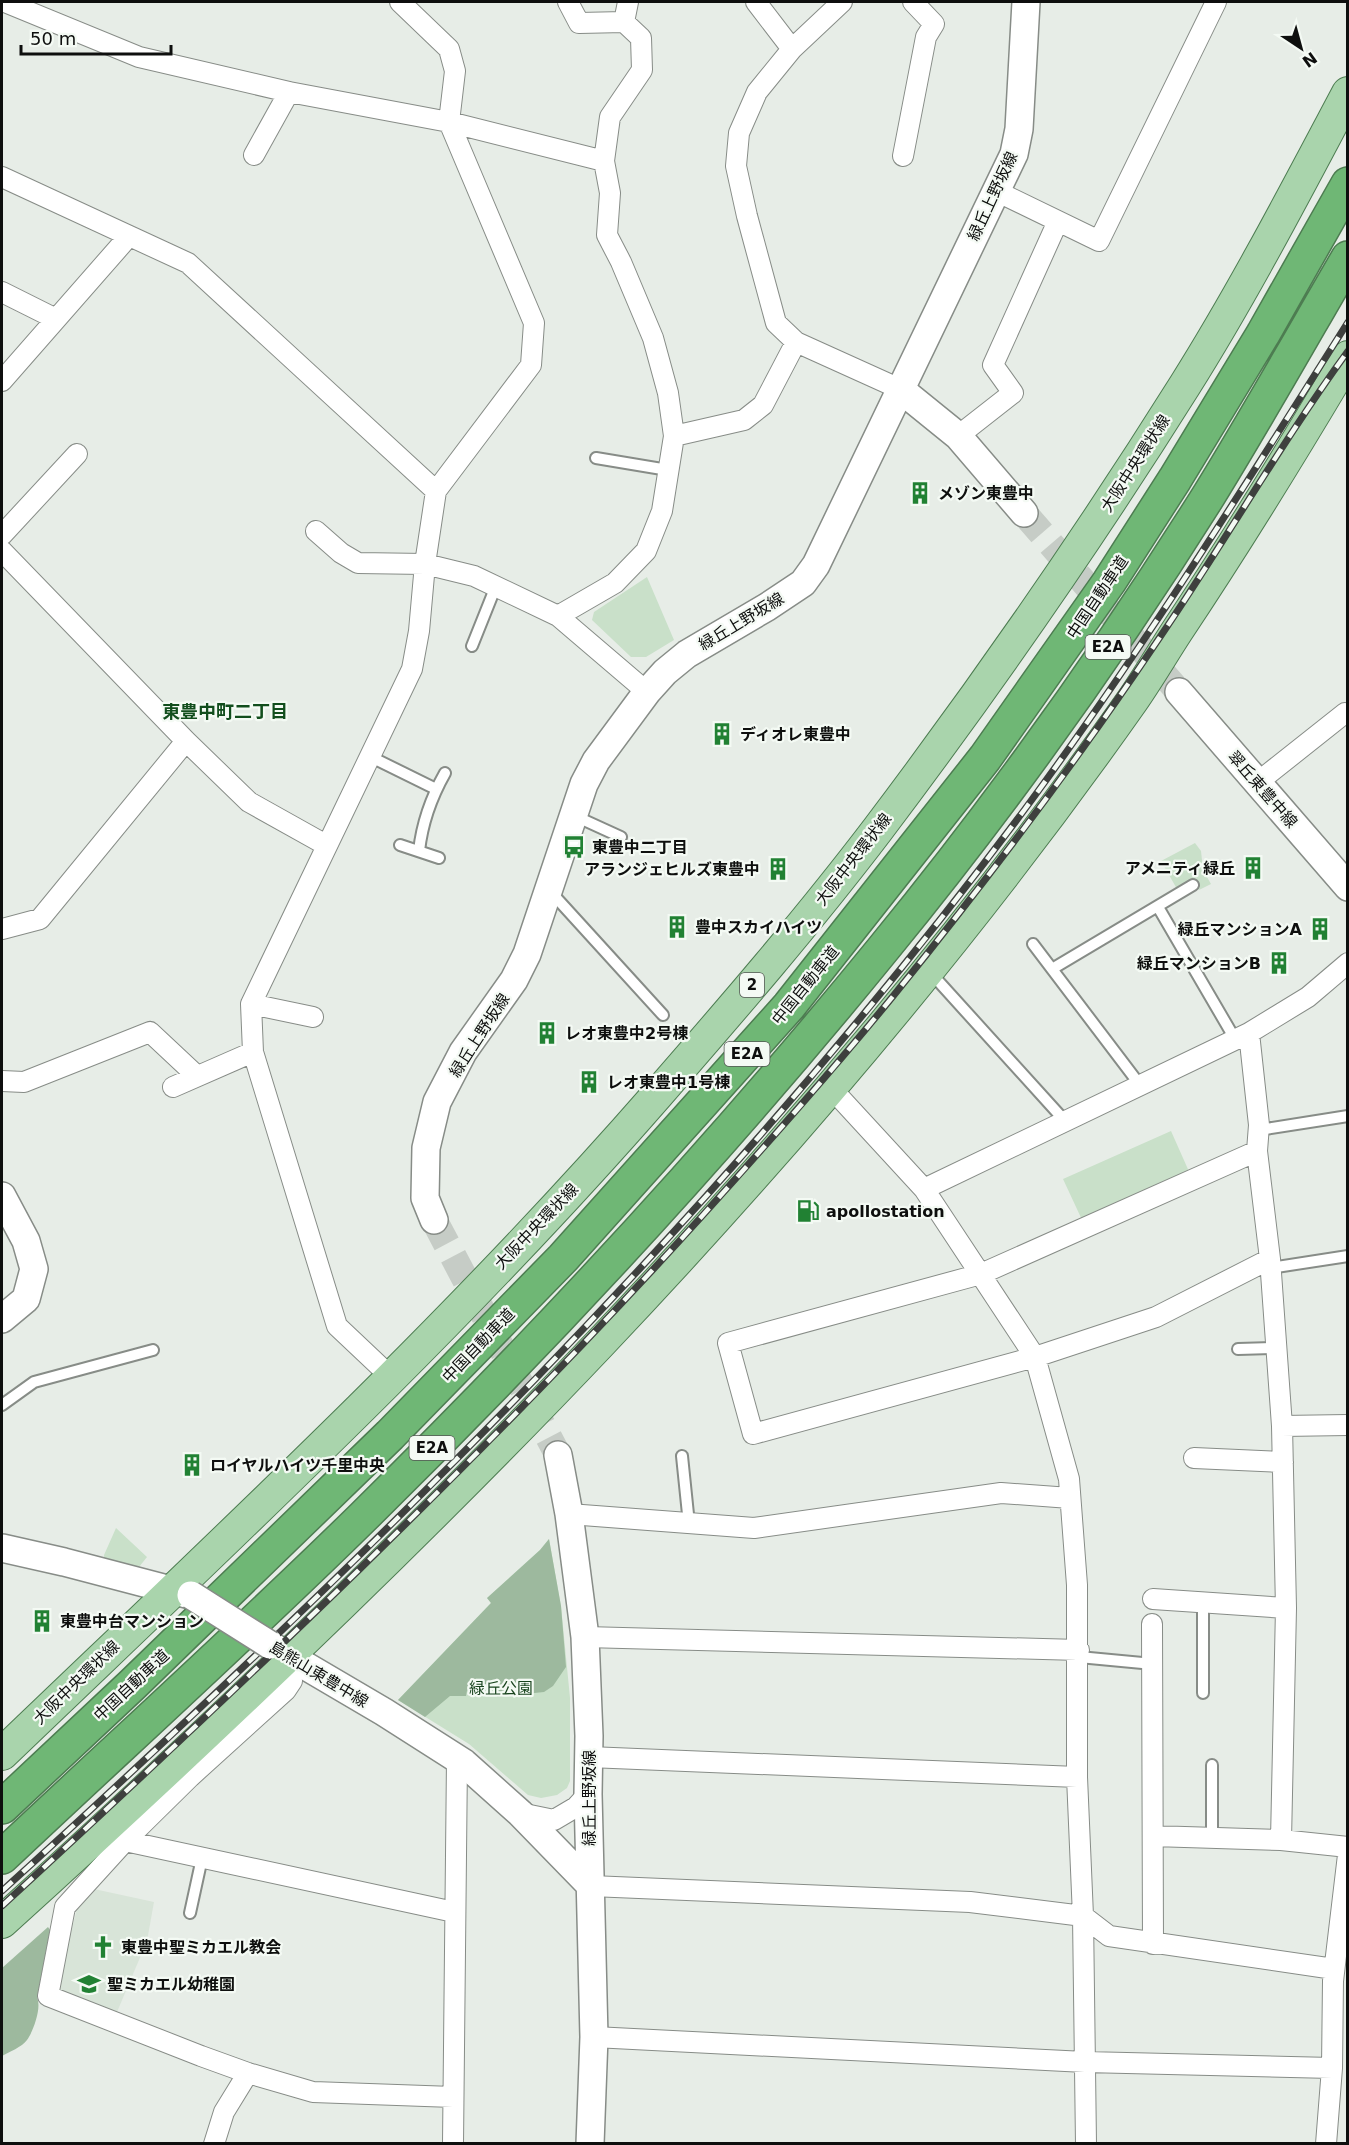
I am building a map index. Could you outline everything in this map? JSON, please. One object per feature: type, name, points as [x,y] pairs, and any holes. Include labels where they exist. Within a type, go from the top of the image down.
[{"type":"highway","name":"中国自動車道","points":[[2,1807],[132,1685],[390,1435],[563,1258],[789,1006],[986,758],[1109,582],[1263,334],[1347,184]]},
{"type":"highway","name":"E2A","points":[[2,1857],[290,1587],[455,1424],[627,1245],[826,1019],[959,852],[1099,660],[1211,491],[1347,258]]},
{"type":"main road","name":"大阪中央環状線","points":[[2,1754],[182,1593],[536,1227],[654,1098],[768,966],[875,832],[998,665],[1095,524],[1187,382],[1283,216],[1347,93]]},
{"type":"main road","points":[[2,1922],[279,1651],[453,1495],[589,1355],[718,1216],[831,1088],[1055,807],[1134,697],[1249,523],[1325,398],[1347,357]]},
{"type":"main road","points":[[1177,632],[1236,565],[1286,499],[1347,402]]},
{"type":"street","points":[[5,2],[139,57],[290,92],[449,122],[604,161]]},
{"type":"street","points":[[391,1377],[337,1326],[253,1052],[251,1004],[412,669],[419,632],[425,564],[436,491],[531,365],[534,323],[449,122],[455,71],[449,49],[400,2]]},
{"type":"street","points":[[558,616],[615,583],[646,551],[662,511],[674,436],[668,393],[652,338],[621,262],[607,235],[610,193],[604,161],[610,117],[642,70],[641,38],[624,22],[579,23],[568,2]]},
{"type":"street","points":[[624,22],[628,2]]},
{"type":"street","points":[[756,2],[792,49]]},
{"type":"street","points":[[842,2],[792,49],[757,92],[739,132],[736,166],[776,323],[796,342],[900,389],[958,436],[1024,513]]},
{"type":"street","points":[[903,156],[926,37],[934,24],[913,2]]},
{"type":"street","name":"緑丘上野坂線","points":[[434,1220],[425,1198],[426,1148],[437,1102],[463,1052],[514,980],[527,954],[584,784],[596,760],[647,692],[665,672],[687,654],[803,583],[816,565],[1014,154],[1019,129],[1026,2]]},
{"type":"street","points":[[996,191],[1099,241],[1216,2]]},
{"type":"street","points":[[254,155],[290,92]]},
{"type":"street","points":[[2,177],[188,263],[436,491]]},
{"type":"street","points":[[958,436],[1013,393],[993,365],[1058,221]]},
{"type":"street","points":[[2,381],[129,236]]},
{"type":"street","points":[[2,292],[56,319]]},
{"type":"street","points":[[674,436],[744,420],[763,405],[796,342]]},
{"type":"street","points":[[77,454],[2,549],[186,741],[249,802],[326,845]]},
{"type":"street","points":[[316,531],[341,553],[358,564],[425,564],[474,576],[558,616],[647,692]]},
{"type":"street","name":"翠丘東豊中線","points":[[1179,692],[1347,886]]},
{"type":"street","points":[[1258,782],[1345,713],[1347,714]]},
{"type":"street","points":[[2,929],[40,919],[186,741]]},
{"type":"street","points":[[924,1189],[1242,1036],[1308,997],[1347,963]]},
{"type":"street","points":[[251,1004],[313,1017]]},
{"type":"street","points":[[2,1081],[24,1082],[150,1032],[197,1076]]},
{"type":"street","points":[[1242,1036],[1259,1130],[1257,1151],[1270,1263],[1282,1426],[1286,1608],[1281,1840]]},
{"type":"street","points":[[173,1087],[253,1052]]},
{"type":"street","points":[[831,1088],[924,1189],[1035,1357],[1069,1479],[1077,1585],[1079,1653],[1077,1777],[1083,1916],[1086,2144]]},
{"type":"street","points":[[1257,1151],[981,1274],[728,1343],[753,1434],[1035,1357],[1156,1317],[1270,1263]]},
{"type":"street","points":[[2,1196],[26,1241],[34,1269],[26,1299],[2,1319]]},
{"type":"street","points":[[1282,1426],[1347,1425]]},
{"type":"street","name":"緑丘上野坂線","points":[[558,1455],[569,1514],[585,1637],[594,2037],[590,2144]]},
{"type":"street","points":[[1194,1458],[1283,1462]]},
{"type":"street","points":[[569,1514],[754,1528],[1001,1492],[1070,1498]]},
{"type":"street","name":"島熊山東豊中線","points":[[2,1548],[182,1593],[457,1759],[520,1813],[591,1886]]},
{"type":"street","points":[[1153,1599],[1286,1608]]},
{"type":"street","points":[[1152,1624],[1153,1944]]},
{"type":"street","points":[[585,1637],[1079,1653]]},
{"type":"street","points":[[279,1651],[292,1681],[286,1690],[190,1777],[124,1841],[65,1906],[48,1996],[248,2073],[313,2092],[453,2097]]},
{"type":"street","points":[[589,1757],[1077,1777]]},
{"type":"street","points":[[453,2144],[457,1759]]},
{"type":"street","points":[[520,1813],[554,1820],[576,1807],[588,1794]]},
{"type":"street","points":[[1153,1836],[1281,1840],[1347,1846]]},
{"type":"street","points":[[124,1841],[454,1912]]},
{"type":"street","points":[[1326,2144],[1347,1855]]},
{"type":"street","points":[[591,1886],[970,1902],[1083,1916],[1109,1936],[1338,1977]]},
{"type":"street","points":[[594,2037],[1085,2062],[1332,2068]]},
{"type":"street","points":[[214,2144],[224,2112],[248,2073]]},
{"type":"lane","points":[[596,458],[668,470]]},
{"type":"lane","points":[[472,646],[496,586]]},
{"type":"lane","points":[[369,756],[436,789]]},
{"type":"lane","points":[[419,851],[421,835],[436,789],[446,772]]},
{"type":"lane","points":[[574,816],[621,837]]},
{"type":"lane","points":[[400,845],[439,858]]},
{"type":"lane","points":[[1052,969],[1193,885]]},
{"type":"lane","points":[[549,889],[663,1015]]},
{"type":"lane","points":[[1158,907],[1242,1036]]},
{"type":"lane","points":[[1033,944],[1140,1085]]},
{"type":"lane","points":[[928,969],[1065,1121]]},
{"type":"lane","points":[[1259,1130],[1347,1116]]},
{"type":"lane","points":[[1270,1263],[1347,1256]]},
{"type":"lane","points":[[1238,1349],[1276,1348]]},
{"type":"lane","points":[[2,1405],[34,1382],[153,1350]]},
{"type":"lane","points":[[682,1456],[689,1524]]},
{"type":"lane","points":[[1203,1603],[1203,1693]]},
{"type":"lane","points":[[1079,1653],[1153,1664]]},
{"type":"lane","points":[[1212,1765],[1212,1838]]},
{"type":"lane","points":[[190,1914],[202,1858]]},
{"type":"shaded area","points":[[94,1889],[154,1902],[147,1941],[117,2012],[64,1995],[57,1986],[78,1905]]},
{"type":"green space","points":[[647,577],[674,640],[646,657],[631,657],[592,620],[594,612]]},
{"type":"green space","points":[[1195,843],[1201,851],[1203,870],[1211,884],[1199,890],[1194,880],[1177,889],[1161,861]]},
{"type":"green space","points":[[1171,1131],[1191,1176],[1083,1222],[1063,1179]]},
{"type":"green space","points":[[116,1528],[147,1557],[139,1567],[104,1560]]},
{"type":"green space","name":"緑丘公園","points":[[549,1539],[561,1606],[570,1698],[570,1781],[567,1788],[557,1795],[541,1798],[528,1795],[469,1744],[398,1700],[491,1603],[487,1598]]},
{"type":"green space","points":[[549,1539],[561,1606],[566,1667],[553,1686],[544,1692],[497,1697],[494,1686],[468,1685],[466,1696],[450,1696],[425,1717],[398,1700],[491,1603],[487,1598]]},
{"type":"green space","points":[[48,1927],[50,1930],[37,1998],[38,2013],[34,2026],[25,2043],[2,2056],[2,1968]]},
{"type":"tunnel","points":[[1024,513],[1179,692]]},
{"type":"tunnel","points":[[434,1220],[558,1455]]},
{"type":"railway","points":[[2,1891],[275,1637],[409,1507],[668,1239],[791,1099],[911,956],[1068,750],[1191,568],[1348,322]]},
{"type":"railway","points":[[2,1906],[272,1654],[448,1482],[620,1305],[824,1079],[929,952],[1064,774],[1160,637],[1299,421],[1348,351]]},
{"type":"place","name":"メゾン東豊中","points":[[920,493]]},
{"type":"place","name":"ディオレ東豊中","points":[[722,734]]},
{"type":"place","name":"東豊中二丁目","points":[[574,847]]},
{"type":"place","name":"アメニティ緑丘","points":[[1253,868]]},
{"type":"place","name":"アランジェヒルズ東豊中","points":[[778,869]]},
{"type":"place","name":"豊中スカイハイツ","points":[[677,927]]},
{"type":"place","name":"緑丘マンションA","points":[[1320,929]]},
{"type":"place","name":"緑丘マンションB","points":[[1279,963]]},
{"type":"place","name":"レオ東豊中2号棟","points":[[547,1033]]},
{"type":"place","name":"レオ東豊中1号棟","points":[[589,1082]]},
{"type":"place","name":"apollostation","points":[[808,1211]]},
{"type":"place","name":"ロイヤルハイツ千里中央","points":[[192,1465]]},
{"type":"place","name":"東豊中台マンション","points":[[42,1621]]},
{"type":"place","name":"東豊中聖ミカエル教会","points":[[103,1947]]},
{"type":"place","name":"聖ミカエル幼稚園","points":[[89,1984]]},
{"type":"district","name":"東豊中町二丁目","points":[[225,712]]}]
